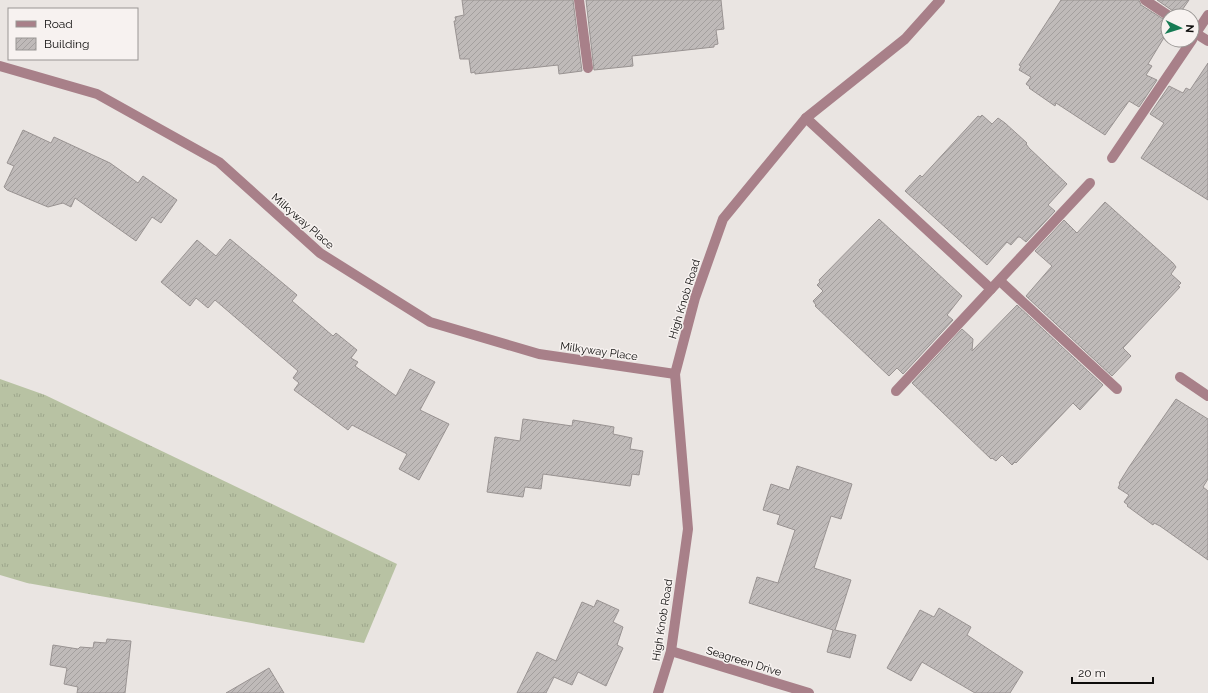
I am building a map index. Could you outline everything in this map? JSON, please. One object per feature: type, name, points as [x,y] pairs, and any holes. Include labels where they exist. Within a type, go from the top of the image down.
[{"type":"street","points":[[579,0],[588,68]]},
{"type":"street","name":"High Knob Road","points":[[658,693],[671,651],[688,529],[675,374],[695,298],[723,219],[806,118],[905,39],[940,0]]},
{"type":"street","points":[[1145,0],[1160,10]]},
{"type":"street","points":[[1200,26],[1208,15]]},
{"type":"street","points":[[1112,158],[1185,48]]},
{"type":"street","name":"Milkyway Place","points":[[0,66],[97,94],[219,162],[320,254],[430,322],[539,354],[675,374]]},
{"type":"street","points":[[806,118],[991,289]]},
{"type":"street","points":[[896,391],[1090,183]]},
{"type":"street","points":[[1000,281],[1117,390]]},
{"type":"street","points":[[1180,377],[1208,396]]},
{"type":"street","name":"Seagreen Drive","points":[[671,651],[809,693]]},
{"type":"green space","points":[[0,379],[45,395],[397,564],[364,643],[27,583],[0,575]]},
{"type":"building","points":[[462,0],[573,0],[582,71],[559,74],[558,65],[475,74],[475,72],[471,73],[469,59],[460,59],[454,21],[456,21],[455,17],[464,15]]},
{"type":"building","points":[[586,0],[721,0],[724,29],[716,30],[718,44],[714,45],[714,47],[632,56],[633,66],[594,70]]},
{"type":"building","points":[[1061,0],[1139,0],[1141,5],[1160,17],[1160,44],[1148,64],[1152,66],[1146,75],[1157,80],[1139,107],[1129,101],[1105,135],[1056,103],[1055,106],[1029,88],[1030,87],[1026,84],[1031,77],[1019,70],[1021,66],[1019,65]]},
{"type":"building","points":[[1157,0],[1189,0],[1184,8],[1169,8]]},
{"type":"building","points":[[1208,63],[1208,200],[1141,158],[1164,123],[1150,114],[1169,86],[1183,93],[1186,88],[1190,90]]},
{"type":"building","points":[[982,115],[992,124],[998,118],[1005,123],[1067,184],[1048,205],[1055,211],[1026,242],[1018,237],[1011,245],[1007,242],[987,265],[905,191],[920,175],[922,177],[978,116],[980,117]]},
{"type":"building","points":[[23,130],[51,143],[54,137],[110,163],[138,183],[143,176],[177,200],[161,223],[152,217],[136,241],[75,198],[71,207],[63,203],[48,207],[7,190],[4,187],[14,166],[7,163]]},
{"type":"building","points":[[1105,202],[1173,263],[1176,267],[1171,274],[1181,283],[1178,286],[1180,287],[1123,348],[1131,356],[1112,376],[1026,296],[1052,266],[1035,251],[1064,220],[1077,233]]},
{"type":"building","points":[[879,219],[962,296],[947,315],[953,320],[903,374],[897,368],[889,376],[815,306],[816,305],[813,301],[823,291],[817,285],[820,282],[819,280]]},
{"type":"building","points":[[230,239],[297,295],[292,301],[333,336],[336,333],[357,350],[351,358],[358,362],[355,366],[396,396],[410,369],[435,382],[420,410],[449,424],[419,480],[399,469],[407,454],[352,425],[348,430],[294,390],[299,383],[293,378],[298,371],[215,300],[208,308],[196,298],[190,306],[161,282],[197,240],[216,256]]},
{"type":"building","points":[[1017,305],[1103,385],[1080,410],[1073,403],[1016,463],[1015,462],[1012,465],[1002,455],[996,461],[992,458],[991,459],[912,383],[962,329],[973,339],[972,351]]},
{"type":"building","points":[[1176,399],[1208,419],[1208,479],[1203,487],[1208,491],[1208,560],[1160,526],[1154,523],[1153,525],[1127,506],[1128,505],[1124,502],[1129,495],[1118,488],[1119,483],[1129,467]]},
{"type":"building","points":[[523,419],[572,426],[573,420],[614,427],[613,434],[632,438],[630,449],[643,451],[639,475],[632,474],[630,486],[543,474],[541,489],[525,487],[523,497],[487,492],[495,437],[520,441]]},
{"type":"building","points":[[797,466],[852,484],[841,519],[831,516],[814,568],[851,580],[835,630],[856,635],[850,658],[827,652],[833,630],[749,603],[757,577],[778,583],[795,530],[777,524],[780,515],[763,510],[771,484],[789,490]]},
{"type":"building","points":[[597,600],[619,610],[613,622],[623,627],[617,645],[623,648],[606,686],[578,672],[572,685],[554,677],[546,693],[517,693],[537,652],[556,661],[582,602],[594,607]]},
{"type":"building","points":[[939,608],[971,627],[967,635],[1023,672],[1010,693],[975,693],[922,662],[911,681],[887,668],[920,610],[934,617]]},
{"type":"building","points":[[107,639],[131,641],[125,693],[77,693],[78,687],[64,684],[67,668],[50,665],[53,645],[78,649],[80,647],[93,648],[94,642],[106,643]]},
{"type":"building","points":[[269,668],[284,693],[226,693]]}]
